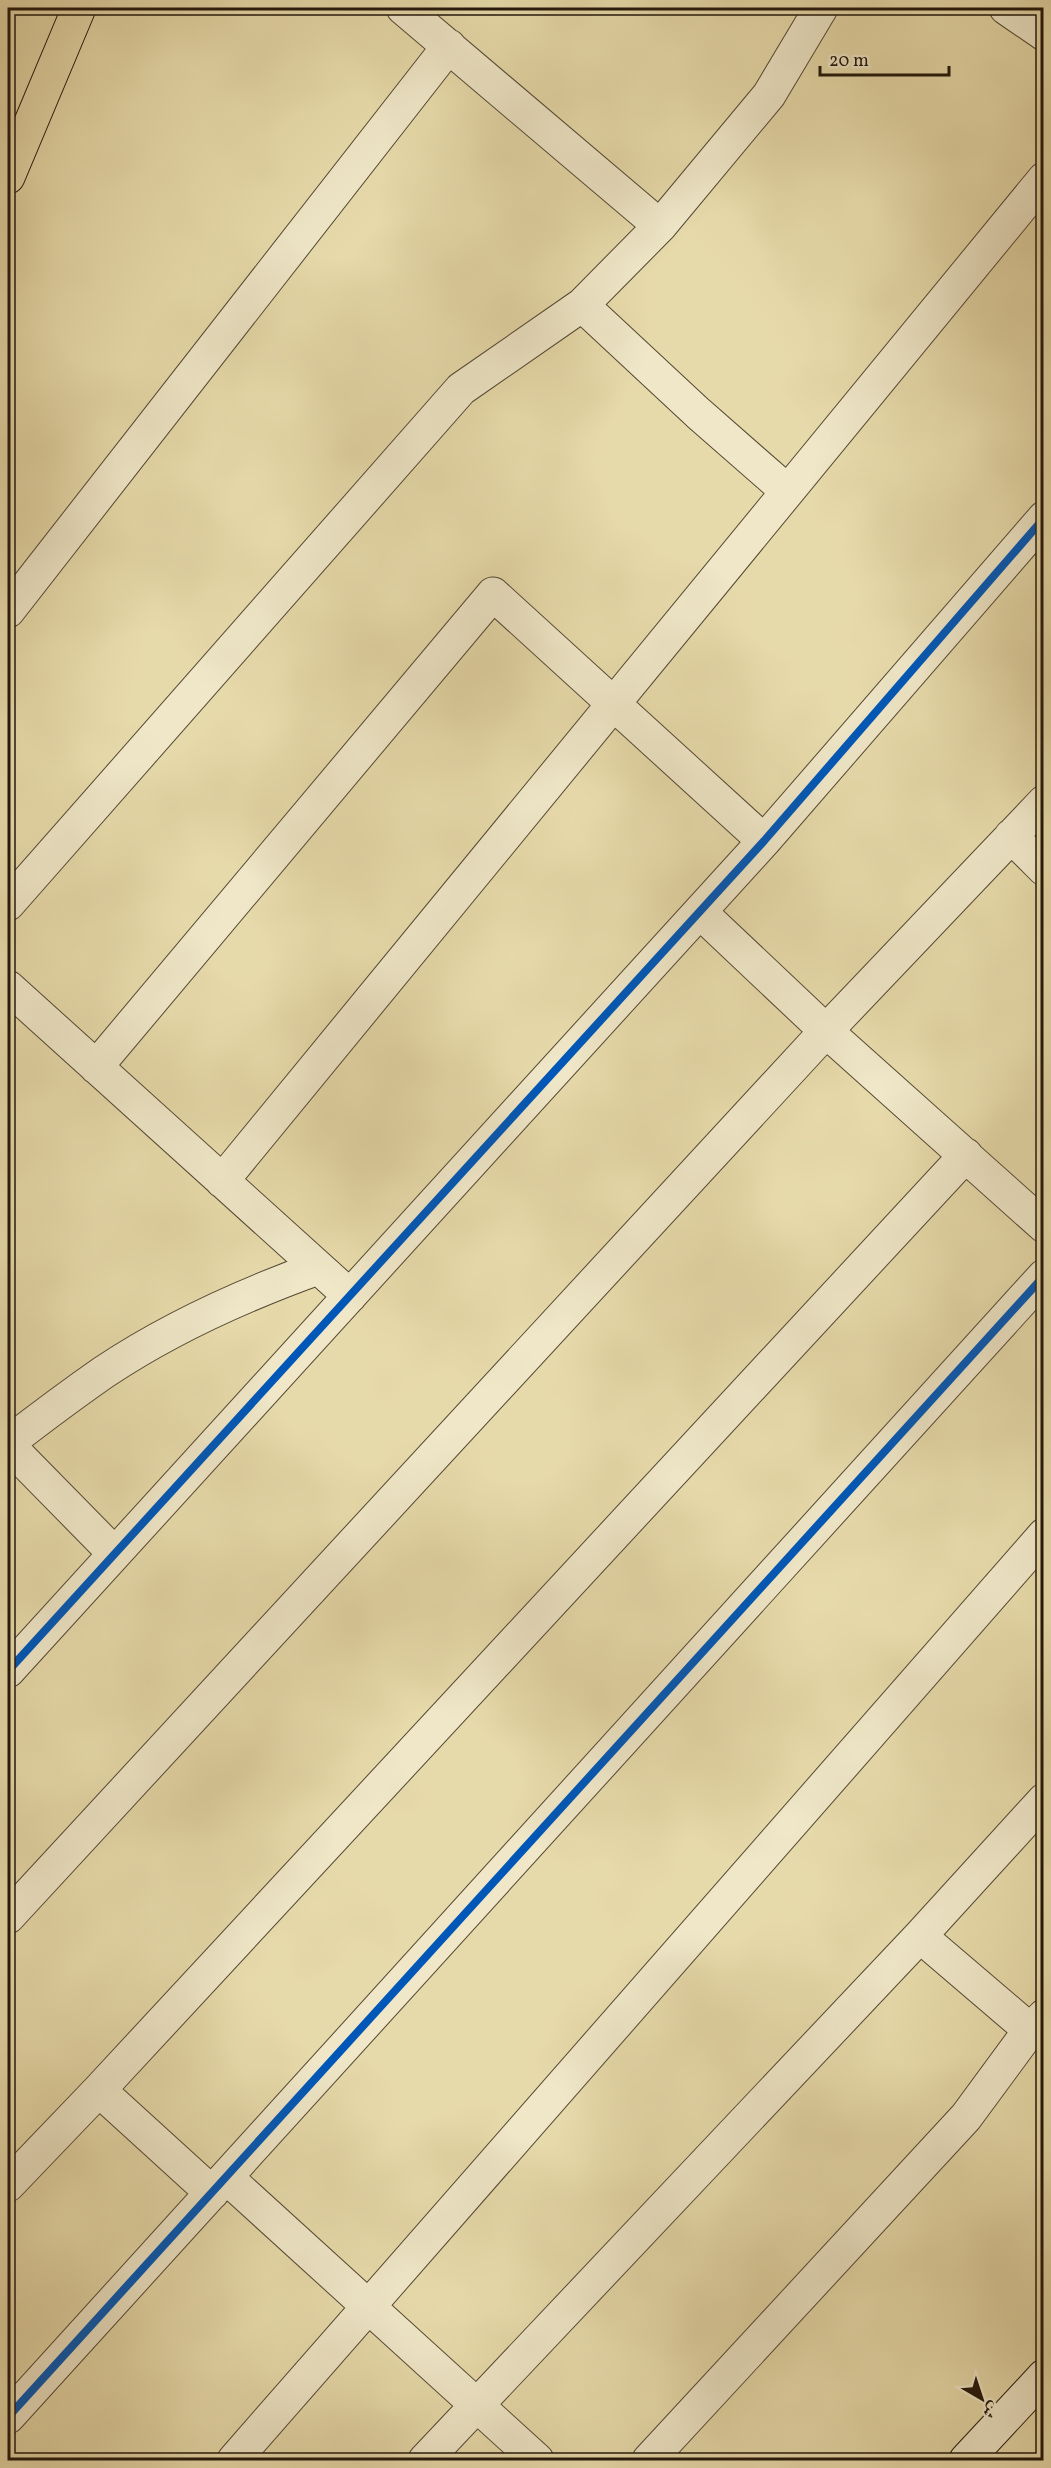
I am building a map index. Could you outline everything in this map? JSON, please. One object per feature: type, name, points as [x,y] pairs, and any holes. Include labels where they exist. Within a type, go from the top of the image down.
[{"type":"main road","points":[[8,177],[79,8]]},
{"type":"street","points":[[403,8],[660,226]]},
{"type":"street","points":[[8,904],[461,389],[582,305],[660,226],[770,95],[821,8]]},
{"type":"street","points":[[1006,8],[1044,34]]},
{"type":"street","points":[[8,611],[449,46]]},
{"type":"street","points":[[222,1181],[1044,179]]},
{"type":"street","points":[[582,305],[698,413],[788,491]]},
{"type":"street","points":[[8,1671],[764,841],[1044,518]]},
{"type":"street","points":[[96,1067],[493,594],[764,841]]},
{"type":"street","points":[[8,1917],[826,1031],[1044,802]]},
{"type":"street","points":[[1011,836],[1044,869]]},
{"type":"street","points":[[700,912],[826,1031],[1044,1226]]},
{"type":"street","points":[[8,987],[350,1296]]},
{"type":"street","points":[[8,2185],[99,2090],[966,1155]]},
{"type":"street","points":[[114,1553],[8,1444],[104,1372],[162,1338],[254,1292],[318,1268]]},
{"type":"street","points":[[8,2417],[1044,1276]]},
{"type":"street","points":[[234,2460],[1044,1535]]},
{"type":"street","points":[[425,2460],[920,1936],[1044,1800]]},
{"type":"street","points":[[649,2460],[966,2117],[1037,2023],[920,1936]]},
{"type":"street","points":[[99,2090],[368,2307],[537,2460]]},
{"type":"street","points":[[966,2460],[1044,2376]]},
{"type":"cycle path","points":[[8,1671],[764,841],[1044,518]]},
{"type":"cycle path","points":[[8,2417],[1044,1276]]}]
